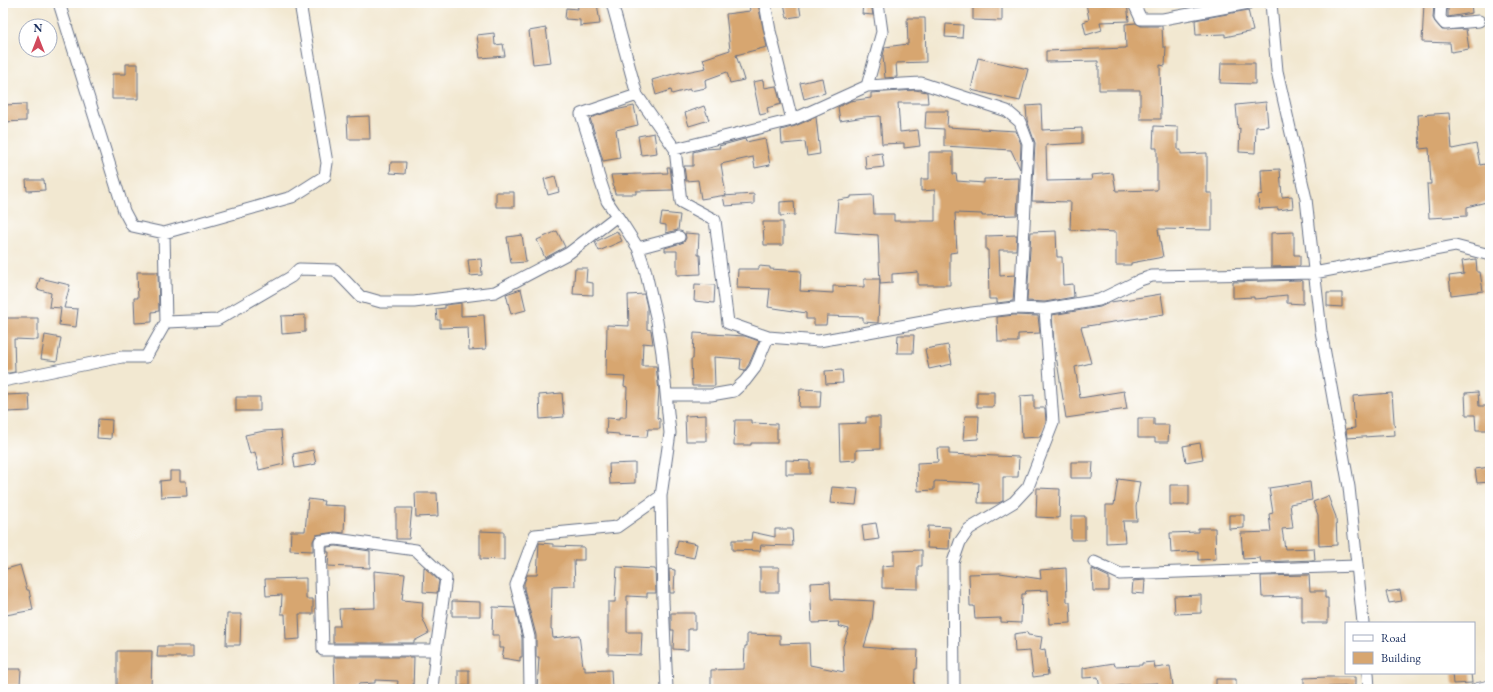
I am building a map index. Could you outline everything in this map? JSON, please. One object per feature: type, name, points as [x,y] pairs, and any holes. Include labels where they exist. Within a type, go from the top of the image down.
[{"type":"street","points":[[59,3],[124,211],[132,226],[164,233],[292,197],[325,176],[327,163],[300,3]]},
{"type":"street","points":[[612,3],[637,95],[675,149],[681,202],[715,220],[728,323],[768,337],[819,341],[972,313],[1020,308],[1045,308],[1099,300],[1140,280],[1152,276],[1314,272],[1455,246],[1490,255]]},
{"type":"street","points":[[765,3],[770,31],[792,120]]},
{"type":"street","points":[[867,86],[882,32],[878,3]]},
{"type":"street","points":[[1134,3],[1141,19],[1163,19],[1249,3]]},
{"type":"street","points":[[1271,3],[1277,72],[1306,199],[1321,331],[1349,487],[1363,622]]},
{"type":"street","points":[[1441,3],[1440,18],[1445,24],[1479,21]]},
{"type":"street","points":[[675,149],[792,120],[867,86],[921,83],[1007,111],[1020,122],[1028,143],[1020,308]]},
{"type":"street","points":[[637,95],[581,114],[607,201],[638,248],[645,270],[657,322],[662,353],[670,433],[661,496],[663,601],[667,689]]},
{"type":"street","points":[[166,322],[217,320],[291,277],[299,269],[335,270],[360,296],[381,302],[414,302],[495,292],[569,253],[617,216]]},
{"type":"street","points":[[3,381],[122,357],[146,357],[166,322],[164,233]]},
{"type":"street","points":[[638,248],[679,237]]},
{"type":"street","points":[[954,689],[953,562],[960,542],[969,529],[1014,502],[1028,487],[1053,423],[1045,308]]},
{"type":"street","points":[[666,396],[711,396],[734,391],[745,381],[755,368],[768,337]]},
{"type":"street","points":[[530,689],[529,637],[516,585],[535,535],[617,527],[661,496]]},
{"type":"street","points":[[432,689],[446,578],[416,550],[336,539],[320,541],[323,650],[436,650]]},
{"type":"street","points":[[1094,562],[1120,574],[1357,566]]},
{"type":"street","points":[[1368,674],[1369,689]]},
{"type":"street","points":[[1476,689],[1490,686]]},
{"type":"building","points":[[577,3],[597,3],[600,24],[580,26],[580,20],[565,19],[566,8],[578,9]]},
{"type":"building","points":[[784,3],[799,3],[801,16],[787,18]]},
{"type":"building","points":[[863,3],[871,3],[873,15],[862,14]]},
{"type":"building","points":[[1086,3],[1127,3],[1129,21],[1100,22],[1102,30],[1086,35],[1083,22],[1089,20]]},
{"type":"building","points":[[1424,3],[1434,3],[1433,18],[1442,30],[1466,29],[1469,49],[1451,52],[1450,43],[1422,42]]},
{"type":"building","points":[[1448,3],[1471,3],[1472,13],[1448,17]]},
{"type":"building","points":[[749,4],[758,4],[767,47],[736,55],[744,80],[730,83],[727,72],[705,80],[706,88],[690,91],[690,89],[672,94],[671,90],[656,95],[652,80],[680,72],[706,68],[703,59],[730,50],[726,14],[750,11]]},
{"type":"building","points":[[973,5],[1002,6],[1002,21],[973,20]]},
{"type":"building","points":[[1248,10],[1253,31],[1225,37],[1225,34],[1196,35],[1195,20]]},
{"type":"building","points":[[907,18],[925,18],[926,62],[896,63],[897,77],[885,78],[883,56],[885,47],[908,44]]},
{"type":"building","points":[[1136,23],[1141,26],[1162,26],[1163,47],[1166,47],[1165,66],[1160,65],[1161,119],[1140,119],[1140,90],[1099,90],[1098,61],[1046,62],[1046,51],[1126,48],[1125,24]]},
{"type":"building","points":[[946,24],[963,25],[962,38],[945,37]]},
{"type":"building","points":[[546,28],[551,62],[533,64],[529,31]]},
{"type":"building","points":[[494,33],[495,45],[503,44],[505,56],[480,58],[477,35]]},
{"type":"building","points":[[978,58],[1028,69],[1020,101],[971,90]]},
{"type":"building","points":[[1221,63],[1255,63],[1255,84],[1220,83]]},
{"type":"building","points":[[126,64],[138,64],[138,99],[112,99],[112,74],[126,74]]},
{"type":"building","points":[[822,78],[825,93],[804,99],[800,83]]},
{"type":"building","points":[[763,80],[764,88],[776,86],[781,104],[767,108],[768,113],[760,115],[753,82]]},
{"type":"building","points":[[915,90],[927,92],[928,103],[898,103],[900,132],[918,130],[920,146],[904,148],[904,143],[882,144],[880,116],[840,121],[838,107],[850,101],[871,98],[871,93]]},
{"type":"building","points":[[1266,102],[1268,126],[1256,127],[1255,153],[1239,152],[1240,128],[1238,129],[1236,105]]},
{"type":"building","points":[[26,104],[26,121],[3,122],[3,105]]},
{"type":"building","points":[[1041,105],[1042,130],[1082,128],[1082,143],[1046,145],[1047,181],[1092,180],[1091,175],[1113,173],[1116,191],[1157,190],[1157,148],[1153,148],[1154,126],[1178,127],[1178,150],[1181,150],[1181,154],[1207,153],[1207,193],[1212,193],[1212,230],[1158,229],[1163,257],[1131,263],[1131,265],[1116,265],[1116,232],[1070,230],[1071,202],[1032,201],[1035,143],[1027,120],[1026,106]]},
{"type":"building","points":[[634,106],[638,125],[616,130],[620,158],[603,161],[590,118],[611,111]]},
{"type":"building","points":[[704,106],[709,120],[689,126],[685,113]]},
{"type":"building","points":[[926,111],[948,111],[947,127],[1016,131],[1021,144],[1020,169],[1011,150],[944,146],[944,129],[925,128]]},
{"type":"building","points":[[1449,113],[1452,149],[1476,144],[1480,165],[1490,163],[1490,201],[1467,207],[1467,216],[1429,218],[1427,184],[1431,184],[1429,148],[1420,149],[1418,115]]},
{"type":"building","points":[[369,116],[370,139],[348,139],[347,117]]},
{"type":"building","points":[[816,117],[820,154],[807,156],[805,142],[782,144],[781,130]]},
{"type":"building","points":[[654,133],[657,153],[641,155],[638,136]]},
{"type":"building","points":[[765,138],[770,165],[755,168],[753,157],[721,164],[726,195],[701,199],[698,180],[686,181],[684,166],[693,166],[693,152],[705,149],[720,148],[719,146],[745,139],[746,142]]},
{"type":"building","points":[[929,152],[953,152],[953,174],[956,174],[957,181],[984,183],[984,179],[1019,178],[1017,215],[982,216],[982,214],[955,213],[957,252],[950,253],[950,285],[918,285],[918,272],[892,274],[892,283],[880,284],[878,235],[835,232],[838,200],[851,198],[851,196],[873,195],[874,214],[894,214],[894,221],[935,221],[935,190],[921,191],[921,179],[929,179]]},
{"type":"building","points":[[882,153],[884,167],[866,169],[865,155]]},
{"type":"building","points":[[391,162],[406,162],[405,174],[390,173]]},
{"type":"building","points":[[667,167],[670,167],[673,190],[636,191],[636,194],[615,194],[611,175],[668,173]]},
{"type":"building","points":[[1280,169],[1282,197],[1292,196],[1293,208],[1278,210],[1278,208],[1259,209],[1258,195],[1262,194],[1261,170]]},
{"type":"building","points":[[555,176],[559,192],[548,195],[544,179]]},
{"type":"building","points":[[26,180],[44,180],[45,190],[27,191]]},
{"type":"building","points":[[496,192],[514,192],[514,207],[496,207]]},
{"type":"building","points":[[754,194],[754,204],[725,206],[723,196]]},
{"type":"building","points":[[794,201],[795,215],[780,216],[780,202]]},
{"type":"building","points":[[662,213],[680,215],[678,230],[666,233],[666,225],[660,224]]},
{"type":"building","points":[[763,222],[783,222],[783,245],[764,245]]},
{"type":"building","points":[[557,231],[565,247],[545,258],[537,240]]},
{"type":"building","points":[[617,231],[622,241],[599,251],[595,242]]},
{"type":"building","points":[[1056,231],[1057,257],[1062,257],[1063,285],[1073,284],[1074,297],[1045,302],[1027,301],[1031,232]]},
{"type":"building","points":[[1294,232],[1294,255],[1300,255],[1300,266],[1271,267],[1271,233]]},
{"type":"building","points":[[685,233],[699,234],[698,255],[700,255],[701,274],[677,275],[677,251],[665,251],[665,248],[684,242],[686,238]]},
{"type":"building","points":[[522,235],[526,262],[511,263],[507,237]]},
{"type":"building","points":[[1017,235],[1016,250],[999,250],[1000,276],[1015,275],[1013,301],[997,303],[997,299],[989,299],[988,250],[986,250],[986,236]]},
{"type":"building","points":[[481,259],[482,275],[470,276],[468,260]]},
{"type":"building","points":[[1476,259],[1477,272],[1480,272],[1483,291],[1451,295],[1449,276],[1464,274],[1462,261]]},
{"type":"building","points":[[759,266],[770,267],[770,269],[801,271],[800,291],[833,293],[833,286],[864,287],[864,279],[880,279],[878,323],[863,322],[863,317],[827,316],[826,325],[814,325],[814,319],[806,319],[806,313],[768,307],[770,289],[737,288],[738,269],[759,269]]},
{"type":"building","points":[[575,268],[587,268],[586,282],[593,283],[593,295],[573,294]]},
{"type":"building","points":[[137,272],[158,272],[159,311],[152,312],[152,322],[135,323],[134,298],[138,298]]},
{"type":"building","points":[[40,278],[70,285],[64,308],[78,309],[76,327],[59,325],[61,308],[49,307],[51,293],[37,289]]},
{"type":"building","points":[[1303,281],[1303,304],[1287,303],[1287,295],[1254,299],[1254,297],[1233,298],[1233,282]]},
{"type":"building","points":[[695,284],[715,285],[714,303],[694,301]]},
{"type":"building","points":[[521,289],[526,310],[511,314],[506,294]]},
{"type":"building","points":[[1327,293],[1342,293],[1342,307],[1327,306]]},
{"type":"building","points":[[644,294],[647,307],[647,329],[651,330],[653,344],[643,343],[642,366],[656,366],[659,391],[657,418],[660,419],[660,429],[648,429],[647,437],[619,436],[619,434],[606,433],[607,418],[620,419],[620,417],[626,417],[627,387],[624,386],[625,377],[606,376],[607,325],[629,326],[628,295]]},
{"type":"building","points":[[1161,294],[1164,314],[1081,327],[1091,363],[1075,367],[1080,398],[1124,391],[1127,409],[1066,418],[1054,343],[1052,315],[1100,307],[1111,302]]},
{"type":"building","points":[[461,303],[461,316],[484,315],[486,349],[469,350],[468,327],[440,328],[440,320],[437,320],[436,309],[445,308],[445,305]]},
{"type":"building","points":[[305,315],[305,332],[282,334],[281,316]]},
{"type":"building","points":[[1014,315],[1038,316],[1040,333],[1018,334],[1018,342],[998,342],[997,317]]},
{"type":"building","points":[[3,318],[38,318],[38,340],[14,339],[15,372],[9,373],[3,373]]},
{"type":"building","points":[[694,333],[745,336],[759,341],[745,370],[740,369],[741,359],[714,357],[715,386],[692,386],[691,359],[693,359]]},
{"type":"building","points":[[45,335],[61,338],[57,361],[41,359]]},
{"type":"building","points":[[898,335],[914,335],[913,353],[897,353]]},
{"type":"building","points":[[948,345],[952,364],[929,369],[925,349]]},
{"type":"building","points":[[842,370],[843,383],[826,384],[825,371]]},
{"type":"building","points":[[800,389],[821,390],[820,407],[799,407]]},
{"type":"building","points":[[977,392],[994,392],[994,407],[977,407]]},
{"type":"building","points":[[1478,392],[1479,406],[1490,406],[1490,430],[1476,430],[1475,415],[1466,415],[1465,393]]},
{"type":"building","points":[[562,393],[564,417],[540,419],[539,395]]},
{"type":"building","points":[[1392,393],[1395,435],[1347,438],[1346,429],[1355,428],[1353,396]]},
{"type":"building","points":[[29,394],[30,411],[7,412],[6,395]]},
{"type":"building","points":[[1034,395],[1034,408],[1045,408],[1046,422],[1040,437],[1022,438],[1020,396]]},
{"type":"building","points":[[236,397],[260,397],[260,411],[236,411]]},
{"type":"building","points":[[706,415],[706,441],[686,441],[685,416]]},
{"type":"building","points":[[965,416],[979,416],[978,439],[963,440]]},
{"type":"building","points":[[866,417],[880,417],[880,449],[856,450],[856,460],[840,461],[839,424],[866,423]]},
{"type":"building","points":[[1138,418],[1154,418],[1154,425],[1169,425],[1168,442],[1155,442],[1155,438],[1138,438]]},
{"type":"building","points":[[98,419],[112,420],[111,439],[97,438]]},
{"type":"building","points":[[735,420],[751,420],[751,423],[777,424],[777,443],[751,443],[751,445],[734,445]]},
{"type":"building","points":[[281,430],[284,464],[259,470],[255,452],[250,454],[245,435],[264,431]]},
{"type":"building","points":[[1200,443],[1203,459],[1186,462],[1183,446]]},
{"type":"building","points":[[937,448],[949,448],[949,454],[1019,457],[1018,477],[1003,477],[1003,501],[998,503],[978,503],[979,483],[935,481],[934,490],[918,491],[917,463],[938,462]]},
{"type":"building","points":[[313,450],[316,464],[295,468],[293,454]]},
{"type":"building","points":[[786,460],[810,461],[810,474],[786,474]]},
{"type":"building","points":[[1071,462],[1093,462],[1092,478],[1071,478]]},
{"type":"building","points":[[635,463],[635,483],[610,484],[609,464]]},
{"type":"building","points":[[1490,467],[1490,482],[1477,483],[1475,469]]},
{"type":"building","points":[[170,471],[180,471],[180,481],[186,481],[187,496],[161,497],[160,481],[170,480]]},
{"type":"building","points":[[1118,479],[1140,482],[1136,507],[1137,521],[1123,521],[1125,542],[1106,543],[1106,505],[1114,505]]},
{"type":"building","points":[[1310,482],[1312,500],[1290,504],[1293,528],[1282,529],[1285,549],[1314,548],[1315,560],[1261,562],[1260,558],[1243,559],[1241,533],[1271,532],[1269,514],[1273,513],[1269,488]]},
{"type":"building","points":[[1170,485],[1189,485],[1189,505],[1170,505]]},
{"type":"building","points":[[832,487],[858,489],[856,505],[830,503]]},
{"type":"building","points":[[1037,488],[1060,489],[1059,518],[1036,517]]},
{"type":"building","points":[[415,493],[437,493],[438,516],[416,517]]},
{"type":"building","points":[[1328,496],[1336,517],[1337,545],[1319,546],[1318,515],[1313,502]]},
{"type":"building","points":[[308,499],[324,501],[323,505],[345,506],[344,533],[335,532],[316,535],[313,541],[313,551],[290,550],[291,531],[305,531]]},
{"type":"building","points":[[396,508],[412,508],[409,539],[396,539]]},
{"type":"building","points":[[1229,515],[1244,515],[1244,528],[1229,529]]},
{"type":"building","points":[[1071,516],[1085,516],[1085,540],[1071,540]]},
{"type":"building","points":[[876,523],[879,539],[864,541],[862,525]]},
{"type":"building","points":[[928,526],[950,527],[949,549],[927,548]]},
{"type":"building","points":[[1198,528],[1215,528],[1216,559],[1198,560],[1198,551],[1171,553],[1170,533],[1198,532]]},
{"type":"building","points":[[775,529],[792,529],[793,546],[761,545],[760,551],[732,550],[732,540],[751,540],[752,532],[775,537]]},
{"type":"building","points":[[480,531],[504,532],[504,560],[480,559]]},
{"type":"building","points":[[678,540],[697,544],[694,558],[675,554]]},
{"type":"building","points":[[539,543],[553,544],[553,546],[584,547],[584,560],[574,560],[575,586],[552,587],[551,629],[553,638],[579,635],[585,671],[611,670],[612,689],[592,689],[592,687],[537,689],[539,657],[536,657],[536,635],[524,589],[524,583],[527,575],[537,575]]},
{"type":"building","points":[[336,546],[370,551],[370,568],[328,566],[329,552],[327,552],[327,547]]},
{"type":"building","points":[[922,550],[922,566],[918,566],[918,589],[882,588],[882,566],[894,565],[894,551]]},
{"type":"building","points":[[20,565],[27,590],[29,590],[33,610],[6,615],[3,601],[3,570]]},
{"type":"building","points":[[424,567],[439,581],[437,593],[423,592]]},
{"type":"building","points":[[617,567],[655,569],[656,593],[647,593],[647,597],[627,596],[627,632],[642,632],[641,655],[608,654],[608,602],[615,602]]},
{"type":"building","points":[[760,567],[779,567],[779,592],[760,592]]},
{"type":"building","points":[[1066,568],[1067,602],[1070,602],[1071,623],[1049,624],[1048,590],[1026,591],[1025,594],[1022,594],[1021,623],[1001,622],[1001,618],[975,619],[974,606],[970,606],[969,574],[1000,573],[1041,579],[1040,570]]},
{"type":"building","points":[[669,569],[675,570],[674,593],[670,593]]},
{"type":"building","points":[[1092,569],[1109,577],[1109,591],[1093,591]]},
{"type":"building","points":[[374,571],[405,574],[402,600],[423,602],[422,617],[429,633],[414,641],[414,643],[333,643],[333,626],[340,626],[339,609],[375,608]]},
{"type":"building","points":[[1309,575],[1310,591],[1325,591],[1325,598],[1328,598],[1328,623],[1302,623],[1302,596],[1262,597],[1261,576]]},
{"type":"building","points":[[306,578],[306,599],[313,599],[313,614],[299,614],[300,639],[286,640],[285,614],[281,614],[282,595],[266,596],[265,579]]},
{"type":"building","points":[[1145,580],[1144,594],[1132,593],[1133,581]]},
{"type":"building","points":[[830,582],[831,599],[874,601],[872,621],[864,647],[918,650],[914,689],[795,689],[778,686],[778,689],[711,689],[711,670],[744,669],[747,634],[780,635],[780,644],[809,643],[810,665],[844,672],[843,646],[849,629],[838,626],[839,622],[812,623],[810,583]]},
{"type":"building","points":[[1400,590],[1402,601],[1389,603],[1386,592]]},
{"type":"building","points":[[1201,595],[1201,613],[1175,614],[1174,596]]},
{"type":"building","points":[[452,601],[480,602],[480,616],[452,616]]},
{"type":"building","points":[[493,607],[515,608],[522,638],[522,657],[520,657],[520,661],[502,658],[504,648],[499,648],[499,635],[492,635]]},
{"type":"building","points":[[671,613],[695,613],[695,629],[688,629],[688,650],[673,649],[674,630],[671,630]]},
{"type":"building","points":[[227,614],[241,614],[240,645],[226,645]]},
{"type":"building","points":[[1027,632],[1028,635],[1042,637],[1040,650],[1045,649],[1048,675],[1033,677],[1030,651],[1015,652],[1014,634]]},
{"type":"building","points":[[158,646],[193,646],[193,657],[157,657]]},
{"type":"building","points":[[117,651],[152,651],[151,689],[117,689]]},
{"type":"building","points":[[334,657],[414,657],[413,689],[397,689],[398,681],[375,680],[375,683],[358,684],[358,689],[335,689]]},
{"type":"building","points":[[1154,662],[1155,668],[1170,666],[1173,686],[1158,688],[1158,683],[1125,685],[1100,689],[1098,677],[1083,678],[1083,668],[1114,663],[1115,666],[1142,665],[1142,663]]},
{"type":"building","points":[[3,669],[21,669],[20,685],[3,685]]},
{"type":"building","points":[[458,670],[469,670],[469,686],[458,686]]},
{"type":"building","points":[[1452,674],[1471,674],[1472,683],[1453,684]]},
{"type":"building","points":[[1355,677],[1355,686],[1328,687],[1328,689],[1304,688],[1304,678]]},
{"type":"building","points":[[1216,679],[1236,679],[1236,689],[1216,689]]}]
